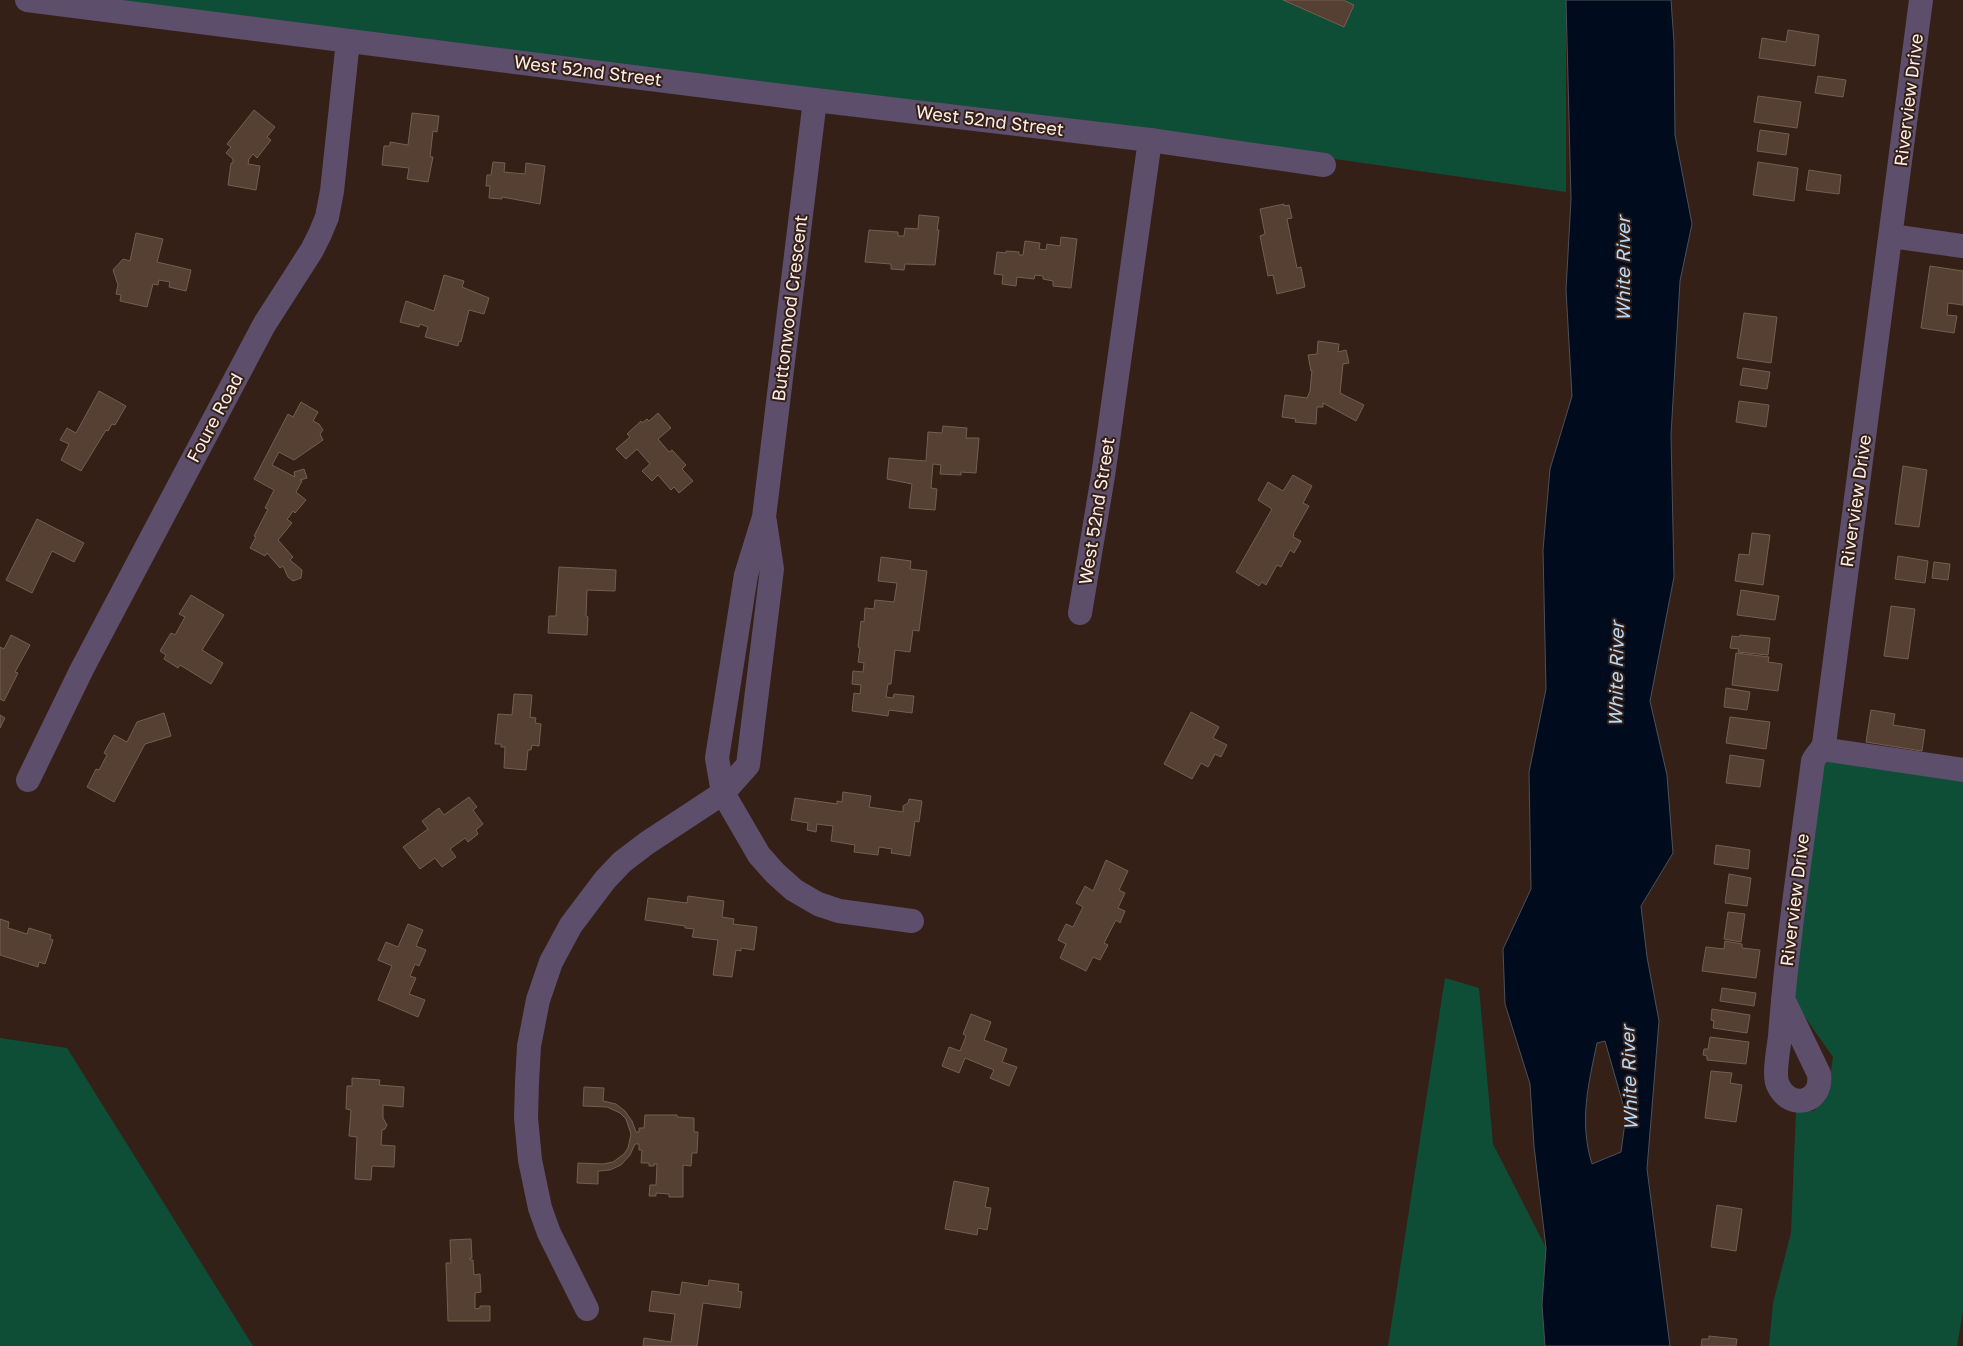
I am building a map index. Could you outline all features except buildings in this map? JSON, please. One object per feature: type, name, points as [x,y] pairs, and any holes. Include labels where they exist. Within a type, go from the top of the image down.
[{"type":"street","name":"West 52nd Street","points":[[27,0],[816,100],[1150,140],[1324,165]]},
{"type":"street","name":"Riverview Drive","points":[[1783,999],[1813,761],[1816,754],[1822,749],[1922,0]]},
{"type":"street","name":"Foure Road","points":[[28,780],[82,669],[264,325],[312,250],[320,234],[327,217],[332,191],[348,41]]},
{"type":"street","name":"Buttonwood Crescent","points":[[764,517],[816,100]]},
{"type":"street","name":"West 52nd Street","points":[[1080,613],[1104,467],[1150,140]]},
{"type":"street","points":[[1891,236],[1963,246]]},
{"type":"street","points":[[764,517],[746,576],[717,758],[723,793],[759,855],[794,890],[818,904],[839,911],[912,920]]},
{"type":"street","points":[[587,1309],[549,1233],[540,1208],[530,1160],[526,1118],[527,1082],[530,1046],[538,1000],[552,962],[566,932],[579,912],[605,880],[622,862],[647,842],[723,793],[748,765],[772,569],[764,517]]},
{"type":"street","points":[[1822,749],[1963,770]]},
{"type":"green space","points":[[110,0],[1566,0],[1566,192],[1139,131]]},
{"type":"green space","points":[[1822,754],[1963,775],[1963,1311],[1957,1346],[1769,1346],[1773,1303],[1791,1233],[1796,1110],[1814,1111],[1828,1091],[1833,1057],[1788,993]]},
{"type":"green space","points":[[1445,978],[1479,988],[1493,1144],[1546,1248],[1542,1305],[1545,1346],[1388,1346]]},
{"type":"green space","points":[[0,1038],[67,1048],[253,1346],[0,1346]]},
{"type":"water","name":"White River","points":[[1566,0],[1671,0],[1674,42],[1675,135],[1692,224],[1680,281],[1671,435],[1674,577],[1650,701],[1667,775],[1673,853],[1641,906],[1647,957],[1659,1021],[1647,1169],[1670,1346],[1545,1346],[1542,1305],[1546,1248],[1534,1146],[1530,1084],[1505,1004],[1503,949],[1531,889],[1529,772],[1546,689],[1543,550],[1550,469],[1572,396],[1566,290],[1571,199]],"holes":[[[1605,1041],[1626,1115],[1621,1152],[1592,1164],[1588,1149],[1585,1119],[1588,1089],[1597,1043]]]}]
